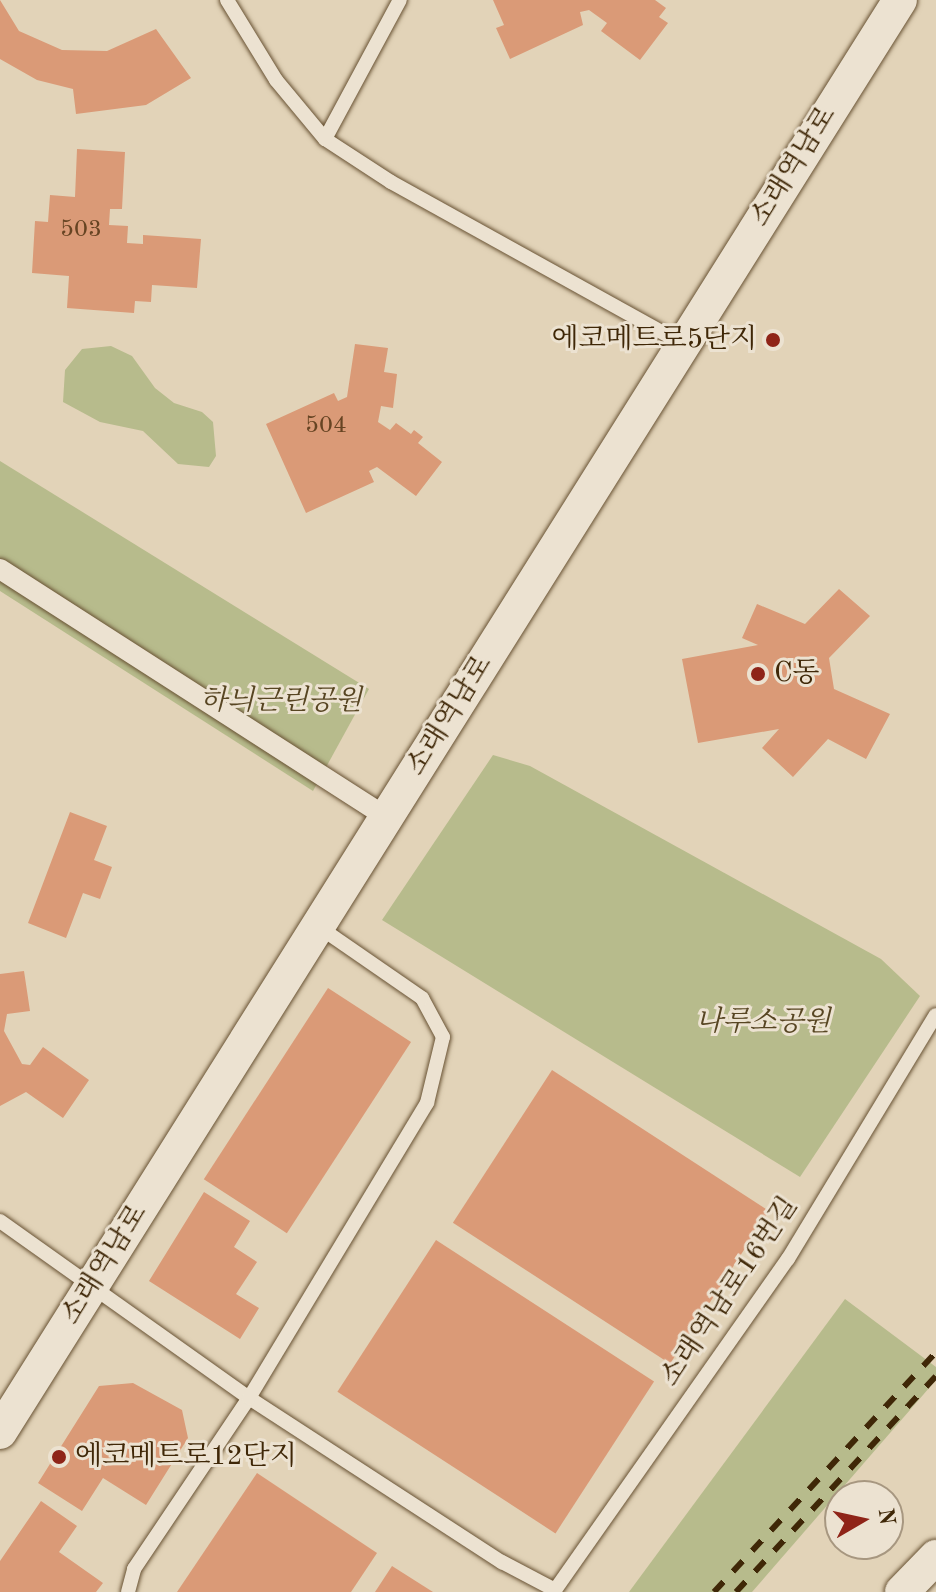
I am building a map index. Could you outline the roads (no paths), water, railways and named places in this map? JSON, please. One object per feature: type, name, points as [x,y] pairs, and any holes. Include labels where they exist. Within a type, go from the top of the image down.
[{"type":"street","name":"소래역남로","points":[[0,1432],[900,0]]},
{"type":"street","points":[[0,569],[386,817]]},
{"type":"street","points":[[902,1592],[936,1557]]},
{"type":"lane","points":[[227,0],[276,80],[325,139],[391,182],[683,344]]},
{"type":"lane","points":[[325,139],[400,0]]},
{"type":"lane","points":[[128,1592],[134,1569],[249,1398],[427,1103],[443,1037],[422,998],[318,926]]},
{"type":"lane","name":"소래역남로16번길","points":[[0,1221],[249,1398],[502,1562],[554,1591],[788,1259],[936,1015]]},
{"type":"railway","points":[[714,1592],[936,1352]]},
{"type":"railway","points":[[736,1592],[936,1376]]},
{"type":"place","name":"에코메트로5단지","points":[[773,340]]},
{"type":"place","name":"C동","points":[[758,674]]},
{"type":"place","name":"에코메트로12단지","points":[[59,1457]]},
{"type":"park label","name":"하늬근린공원","points":[[281,702]]},
{"type":"park label","name":"나루소공원","points":[[763,1023]]}]
